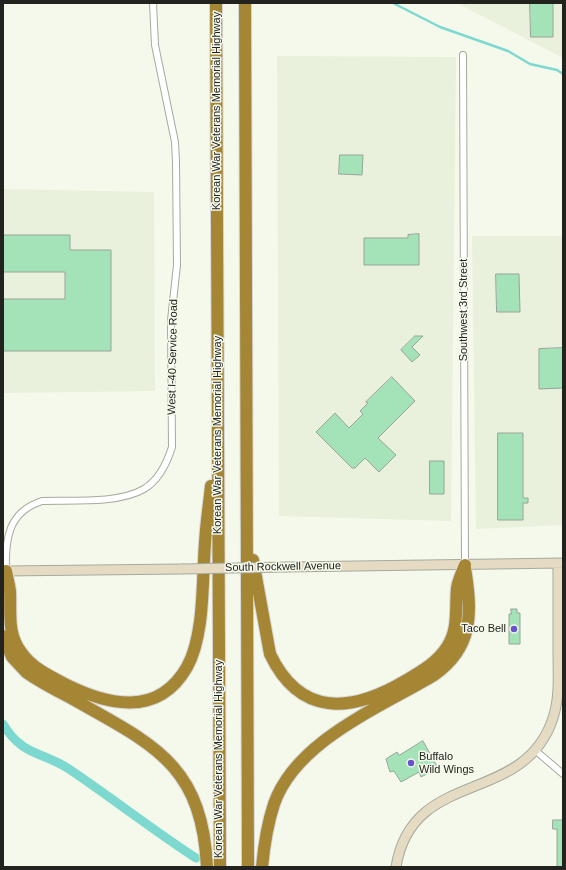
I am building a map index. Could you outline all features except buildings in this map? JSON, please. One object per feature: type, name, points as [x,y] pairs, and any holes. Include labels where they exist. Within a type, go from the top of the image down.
[{"type":"highway","name":"Korean War Veterans Memorial Highway","points":[[216,3],[220,867]]},
{"type":"highway","points":[[245,3],[248,867]]},
{"type":"highway","points":[[4,574],[10,590],[9,616],[12,634],[21,653],[31,664],[50,677],[83,693],[112,702],[135,702],[161,693],[177,681],[187,667],[194,653],[198,634],[205,540],[218,429]]},
{"type":"highway","points":[[247,523],[270,654],[276,667],[297,691],[320,701],[333,704],[356,703],[377,696],[419,673],[440,657],[451,641],[455,629],[458,587],[465,565]]},
{"type":"highway","points":[[262,867],[265,840],[274,803],[280,790],[297,764],[308,753],[331,736],[440,671],[454,659],[466,634],[468,618],[468,590],[465,565]]},
{"type":"highway","points":[[3,636],[12,657],[26,672],[138,737],[163,756],[174,768],[191,791],[197,805],[204,834],[207,867]]},
{"type":"main road","name":"South Rockwell Avenue","points":[[4,574],[287,567],[560,564]]},
{"type":"main road","points":[[396,867],[398,855],[406,837],[414,824],[432,806],[450,796],[508,773],[536,751],[543,740],[554,718],[558,693],[560,564]]},
{"type":"street","name":"West I-40 Service Road","points":[[4,574],[8,534],[14,522],[23,512],[42,501],[114,498],[144,489],[157,478],[167,463],[172,446],[171,320],[177,265],[176,162],[175,142],[155,45],[153,3]]},
{"type":"street","name":"Southwest 3rd Street","points":[[463,55],[465,565]]},
{"type":"street","points":[[536,751],[563,774]]},
{"type":"shaded area","points":[[457,3],[563,3],[563,58]]},
{"type":"shaded area","points":[[277,56],[456,57],[451,521],[279,516]]},
{"type":"shaded area","points":[[3,189],[154,192],[155,391],[3,393]]},
{"type":"shaded area","points":[[472,236],[563,236],[563,525],[476,529]]},
{"type":"waterway","points":[[393,3],[440,27],[508,51],[530,64],[557,70],[563,74]]},
{"type":"waterway","points":[[3,724],[10,735],[26,748],[69,769],[196,858]]},
{"type":"place","name":"Taco Bell","points":[[514,629]]},
{"type":"place","name":"Buffalo Wild Wings","points":[[411,763]]}]
